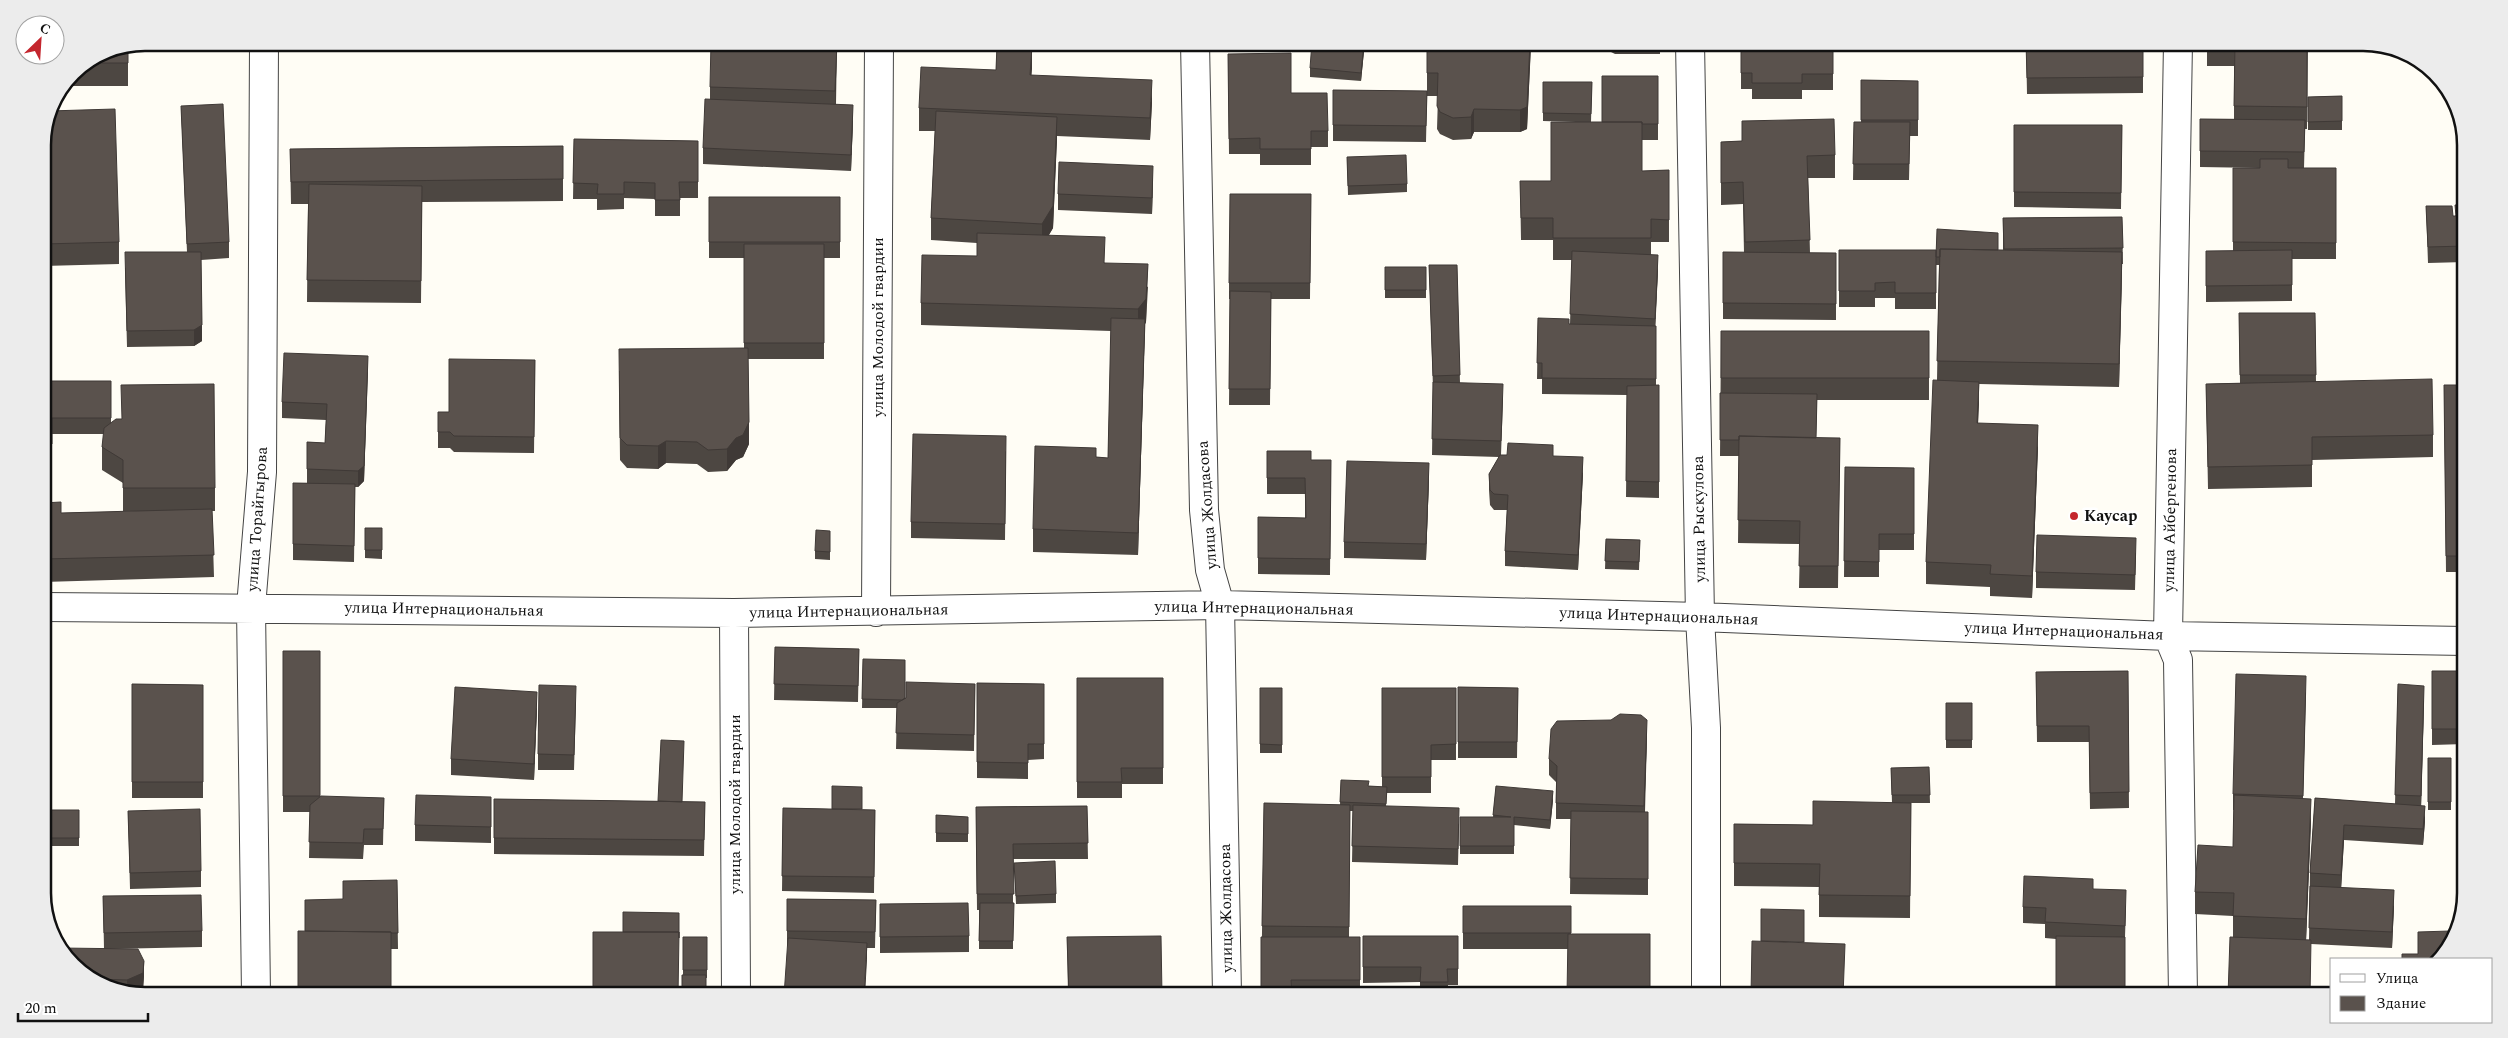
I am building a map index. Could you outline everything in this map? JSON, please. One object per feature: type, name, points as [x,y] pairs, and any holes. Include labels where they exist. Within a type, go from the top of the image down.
[{"type":"street","name":"улица Торайгырова","points":[[256,987],[251,607],[262,472],[264,51]]},
{"type":"street","name":"улица Молодой гвардии","points":[[876,612],[879,51]]},
{"type":"street","name":"улица Жолдасова","points":[[1195,51],[1204,510],[1210,570],[1220,605],[1227,987]]},
{"type":"street","name":"улица Рыскулова","points":[[1690,51],[1700,617],[1706,728],[1706,987]]},
{"type":"street","name":"улица Айбергенова","points":[[2178,51],[2168,636],[2178,660],[2183,987]]},
{"type":"street","name":"улица Интернациональная","points":[[51,607],[876,612],[1220,605],[1700,617],[2168,636],[2457,640]]},
{"type":"street","name":"улица Молодой гвардии","points":[[734,612],[736,987]]},
{"type":"building","points":[[711,51],[837,51],[835,91],[710,87]]},
{"type":"building","points":[[997,51],[1032,51],[1030,75],[1152,80],[1150,118],[919,108],[921,67],[996,70]]},
{"type":"building","points":[[1311,51],[1363,51],[1361,73],[1310,68]]},
{"type":"building","points":[[1427,51],[1530,51],[1527,107],[1520,110],[1474,109],[1471,117],[1453,118],[1440,112],[1437,106],[1438,73],[1427,73]]},
{"type":"building","points":[[1741,51],[1833,51],[1833,74],[1802,74],[1802,83],[1752,83],[1752,73],[1741,73]]},
{"type":"building","points":[[2026,51],[2143,51],[2143,77],[2027,78]]},
{"type":"building","points":[[2235,51],[2307,51],[2307,107],[2234,106]]},
{"type":"building","points":[[128,53],[128,63],[100,63]]},
{"type":"building","points":[[1291,53],[1291,93],[1327,93],[1328,131],[1311,131],[1311,149],[1260,149],[1260,138],[1229,139],[1228,54]]},
{"type":"building","points":[[1602,76],[1658,76],[1658,124],[1602,122]]},
{"type":"building","points":[[1861,80],[1918,81],[1918,120],[1861,120]]},
{"type":"building","points":[[1543,82],[1592,82],[1591,114],[1543,113]]},
{"type":"building","points":[[1333,90],[1427,91],[1426,126],[1333,125]]},
{"type":"building","points":[[2342,96],[2342,121],[2308,122],[2308,97]]},
{"type":"building","points":[[705,99],[853,105],[851,155],[703,148]]},
{"type":"building","points":[[223,104],[229,242],[187,244],[181,106]]},
{"type":"building","points":[[115,109],[119,242],[51,244],[51,139],[57,111]]},
{"type":"building","points":[[936,111],[1057,117],[1053,206],[1042,224],[931,218]]},
{"type":"building","points":[[1834,119],[1835,155],[1807,156],[1810,240],[1745,242],[1743,182],[1721,183],[1721,142],[1742,141],[1742,121]]},
{"type":"building","points":[[2200,119],[2305,120],[2304,152],[2200,151]]},
{"type":"building","points":[[1551,122],[1642,122],[1642,171],[1669,170],[1669,220],[1651,219],[1651,238],[1553,238],[1553,218],[1521,218],[1520,181],[1551,181]]},
{"type":"building","points":[[1854,122],[1910,122],[1909,164],[1853,164]]},
{"type":"building","points":[[2014,125],[2122,125],[2121,193],[2014,192]]},
{"type":"building","points":[[574,139],[698,141],[698,182],[679,182],[680,200],[655,200],[655,183],[624,182],[624,194],[597,194],[598,184],[573,183]]},
{"type":"building","points":[[563,146],[563,179],[291,182],[290,149]]},
{"type":"building","points":[[1406,155],[1407,184],[1348,186],[1347,157]]},
{"type":"building","points":[[2260,159],[2288,159],[2288,168],[2336,168],[2336,243],[2233,242],[2233,168],[2260,168]]},
{"type":"building","points":[[1059,162],[1153,166],[1152,198],[1058,194]]},
{"type":"building","points":[[309,184],[422,186],[421,281],[307,280]]},
{"type":"building","points":[[1230,194],[1311,194],[1310,283],[1229,283]]},
{"type":"building","points":[[709,197],[840,197],[840,242],[709,242]]},
{"type":"building","points":[[2455,205],[2457,205],[2457,216]]},
{"type":"building","points":[[2426,206],[2452,206],[2453,216],[2457,216],[2457,246],[2428,247]]},
{"type":"building","points":[[2122,217],[2123,248],[2004,249],[2003,218]]},
{"type":"building","points":[[1937,229],[1998,233],[1998,250],[1940,249],[1940,257],[1936,257]]},
{"type":"building","points":[[977,233],[1105,237],[1104,263],[1148,264],[1146,299],[1138,309],[921,303],[922,255],[977,256]]},
{"type":"building","points":[[744,244],[824,244],[824,343],[744,343]]},
{"type":"building","points":[[1940,249],[2122,252],[2119,364],[1937,361]]},
{"type":"building","points":[[1839,250],[1936,250],[1936,293],[1895,293],[1895,282],[1875,283],[1875,291],[1839,291]]},
{"type":"building","points":[[2292,250],[2292,285],[2206,286],[2206,251]]},
{"type":"building","points":[[1572,251],[1658,255],[1655,319],[1570,314]]},
{"type":"building","points":[[125,252],[201,252],[202,325],[194,330],[127,331]]},
{"type":"building","points":[[1723,252],[1836,253],[1836,304],[1723,303]]},
{"type":"building","points":[[1429,265],[1457,265],[1460,375],[1433,376]]},
{"type":"building","points":[[1385,267],[1426,267],[1426,290],[1385,290]]},
{"type":"building","points":[[1230,291],[1271,292],[1270,389],[1229,389]]},
{"type":"building","points":[[2239,313],[2315,313],[2316,375],[2240,375]]},
{"type":"building","points":[[1111,318],[1145,319],[1138,533],[1033,529],[1035,446],[1096,448],[1096,457],[1108,458]]},
{"type":"building","points":[[1538,318],[1569,319],[1569,324],[1656,326],[1656,379],[1542,378],[1542,363],[1537,363]]},
{"type":"building","points":[[1721,331],[1929,331],[1929,378],[1721,378]]},
{"type":"building","points":[[748,348],[749,422],[743,435],[736,438],[727,449],[708,450],[697,442],[666,441],[658,446],[627,445],[620,438],[619,349]]},
{"type":"building","points":[[284,353],[368,356],[364,466],[358,471],[307,469],[307,442],[325,443],[327,404],[282,402]]},
{"type":"building","points":[[449,359],[535,360],[534,437],[454,436],[450,432],[438,432],[438,412],[449,412]]},
{"type":"building","points":[[2432,379],[2433,435],[2312,437],[2312,465],[2208,467],[2206,384]]},
{"type":"building","points":[[1933,380],[1979,382],[1977,423],[2038,425],[2032,576],[1990,574],[1991,565],[1926,562]]},
{"type":"building","points":[[51,381],[111,381],[111,418],[52,418],[52,444]]},
{"type":"building","points":[[1433,382],[1503,384],[1501,441],[1432,439]]},
{"type":"building","points":[[214,384],[215,488],[123,488],[123,460],[102,447],[104,428],[116,419],[122,419],[121,385]]},
{"type":"building","points":[[1659,385],[1659,482],[1626,481],[1627,386]]},
{"type":"building","points":[[2444,385],[2457,385],[2457,556],[2446,556]]},
{"type":"building","points":[[1720,393],[1817,394],[1816,438],[1739,436],[1739,440],[1720,440]]},
{"type":"building","points":[[913,434],[1006,436],[1005,524],[911,522]]},
{"type":"building","points":[[1739,436],[1840,438],[1838,566],[1799,566],[1800,521],[1738,520]]},
{"type":"building","points":[[1508,443],[1553,445],[1553,456],[1583,457],[1578,555],[1505,551],[1508,495],[1494,494],[1490,490],[1489,474],[1500,455],[1507,455]]},
{"type":"building","points":[[1267,451],[1311,451],[1311,460],[1331,460],[1330,559],[1258,558],[1258,517],[1306,518],[1305,478],[1267,478]]},
{"type":"building","points":[[1347,461],[1429,463],[1426,544],[1344,542]]},
{"type":"building","points":[[1845,467],[1914,468],[1914,534],[1879,534],[1879,562],[1844,561]]},
{"type":"building","points":[[293,483],[355,484],[354,546],[293,544]]},
{"type":"building","points":[[61,502],[61,513],[212,509],[214,555],[51,559],[51,503]]},
{"type":"building","points":[[365,528],[382,528],[382,550],[365,550]]},
{"type":"building","points":[[816,530],[830,531],[830,552],[815,551]]},
{"type":"building","points":[[2037,535],[2136,538],[2135,575],[2036,572]]},
{"type":"building","points":[[1606,539],[1640,540],[1639,562],[1605,561]]},
{"type":"building","points":[[775,647],[859,649],[858,686],[774,684]]},
{"type":"building","points":[[283,651],[320,651],[320,796],[283,796]]},
{"type":"building","points":[[863,659],[905,660],[905,698],[902,700],[862,699]]},
{"type":"building","points":[[2128,671],[2129,792],[2090,793],[2089,726],[2037,726],[2036,672]]},
{"type":"building","points":[[2432,671],[2457,671],[2457,729],[2432,729]]},
{"type":"building","points":[[2236,674],[2306,676],[2303,796],[2233,794]]},
{"type":"building","points":[[1077,678],[1163,678],[1163,768],[1121,768],[1122,782],[1077,782]]},
{"type":"building","points":[[906,682],[975,684],[974,735],[896,733],[897,703],[906,698]]},
{"type":"building","points":[[977,683],[1044,684],[1044,744],[1028,744],[1028,763],[977,762]]},
{"type":"building","points":[[132,684],[203,685],[203,782],[132,782]]},
{"type":"building","points":[[2398,684],[2424,686],[2421,796],[2395,795]]},
{"type":"building","points":[[539,685],[576,686],[574,755],[538,754]]},
{"type":"building","points":[[455,687],[537,692],[534,764],[451,759]]},
{"type":"building","points":[[1458,687],[1518,688],[1517,742],[1458,742]]},
{"type":"building","points":[[1260,688],[1282,688],[1282,745],[1260,744]]},
{"type":"building","points":[[1382,688],[1456,688],[1456,744],[1431,745],[1431,777],[1382,777]]},
{"type":"building","points":[[1946,703],[1972,703],[1972,740],[1946,740]]},
{"type":"building","points":[[1620,714],[1641,715],[1647,720],[1644,806],[1556,803],[1557,766],[1549,759],[1551,729],[1557,721],[1611,720]]},
{"type":"building","points":[[661,740],[684,741],[682,802],[658,801]]},
{"type":"building","points":[[2428,758],[2451,758],[2451,802],[2428,802]]},
{"type":"building","points":[[1929,767],[1930,795],[1892,795],[1891,768]]},
{"type":"building","points":[[1341,780],[1369,781],[1368,786],[1387,787],[1386,804],[1340,802]]},
{"type":"building","points":[[832,786],[862,787],[862,809],[832,809]]},
{"type":"building","points":[[1496,786],[1553,791],[1550,820],[1514,817],[1514,846],[1460,846],[1460,817],[1511,817],[1493,815]]},
{"type":"building","points":[[416,795],[491,797],[491,827],[415,825]]},
{"type":"building","points":[[2234,795],[2311,799],[2306,919],[2233,916],[2234,893],[2195,892],[2198,845],[2233,847]]},
{"type":"building","points":[[321,796],[384,798],[383,829],[364,829],[363,843],[309,842],[310,805]]},
{"type":"building","points":[[2315,798],[2425,806],[2423,829],[2344,825],[2341,875],[2310,873]]},
{"type":"building","points":[[494,799],[705,802],[704,840],[494,838]]},
{"type":"building","points":[[1813,801],[1911,803],[1910,896],[1819,895],[1820,864],[1734,863],[1734,824],[1813,825]]},
{"type":"building","points":[[1264,803],[1350,805],[1349,927],[1262,926]]},
{"type":"building","points":[[1353,805],[1459,808],[1458,849],[1352,846]]},
{"type":"building","points":[[1087,806],[1088,843],[1013,844],[1014,894],[977,894],[976,807]]},
{"type":"building","points":[[783,808],[875,810],[874,877],[782,876]]},
{"type":"building","points":[[200,809],[201,871],[130,873],[128,811]]},
{"type":"building","points":[[51,810],[79,810],[79,838],[51,838]]},
{"type":"building","points":[[1571,811],[1648,812],[1648,879],[1570,878]]},
{"type":"building","points":[[936,815],[968,817],[968,834],[936,833]]},
{"type":"building","points":[[1055,861],[1056,894],[1016,896],[1014,863]]},
{"type":"building","points":[[2024,876],[2093,879],[2093,889],[2126,890],[2125,926],[2045,922],[2046,908],[2023,907]]},
{"type":"building","points":[[397,880],[398,933],[305,931],[305,900],[343,899],[343,881]]},
{"type":"building","points":[[2310,886],[2394,890],[2392,932],[2309,928]]},
{"type":"building","points":[[201,895],[202,931],[104,933],[103,896]]},
{"type":"building","points":[[787,899],[876,900],[875,932],[787,931]]},
{"type":"building","points":[[968,903],[969,936],[880,937],[880,904]]},
{"type":"building","points":[[980,903],[1014,903],[1013,941],[979,941]]},
{"type":"building","points":[[1463,906],[1571,906],[1571,933],[1463,933]]},
{"type":"building","points":[[1761,909],[1804,910],[1804,942],[1761,941]]},
{"type":"building","points":[[623,912],[679,913],[679,932],[623,932]]},
{"type":"building","points":[[298,931],[391,932],[391,987],[298,987]]},
{"type":"building","points":[[2449,931],[2431,958],[2402,958],[2402,954],[2418,954],[2418,932]]},
{"type":"building","points":[[593,932],[679,932],[678,987],[593,987]]},
{"type":"building","points":[[1568,934],[1650,934],[1650,987],[1567,987]]},
{"type":"building","points":[[1161,936],[1162,987],[1069,987],[1067,937]]},
{"type":"building","points":[[1363,936],[1458,936],[1458,969],[1447,969],[1448,982],[1420,982],[1421,967],[1363,967]]},
{"type":"building","points":[[2056,936],[2125,937],[2125,987],[2056,987]]},
{"type":"building","points":[[683,937],[707,937],[707,970],[683,970]]},
{"type":"building","points":[[1261,937],[1360,937],[1360,980],[1291,980],[1291,987],[1261,987]]},
{"type":"building","points":[[2230,937],[2311,940],[2310,987],[2228,987]]},
{"type":"building","points":[[788,938],[867,943],[865,987],[785,987]]},
{"type":"building","points":[[1752,941],[1845,944],[1843,987],[1751,987]]},
{"type":"building","points":[[70,948],[138,949],[144,961],[143,973],[127,980],[108,979],[98,974],[79,959]]},
{"type":"building","points":[[682,975],[706,975],[706,987],[682,987]]},
{"type":"place","name":"Каусар","points":[[2074,516]]}]
